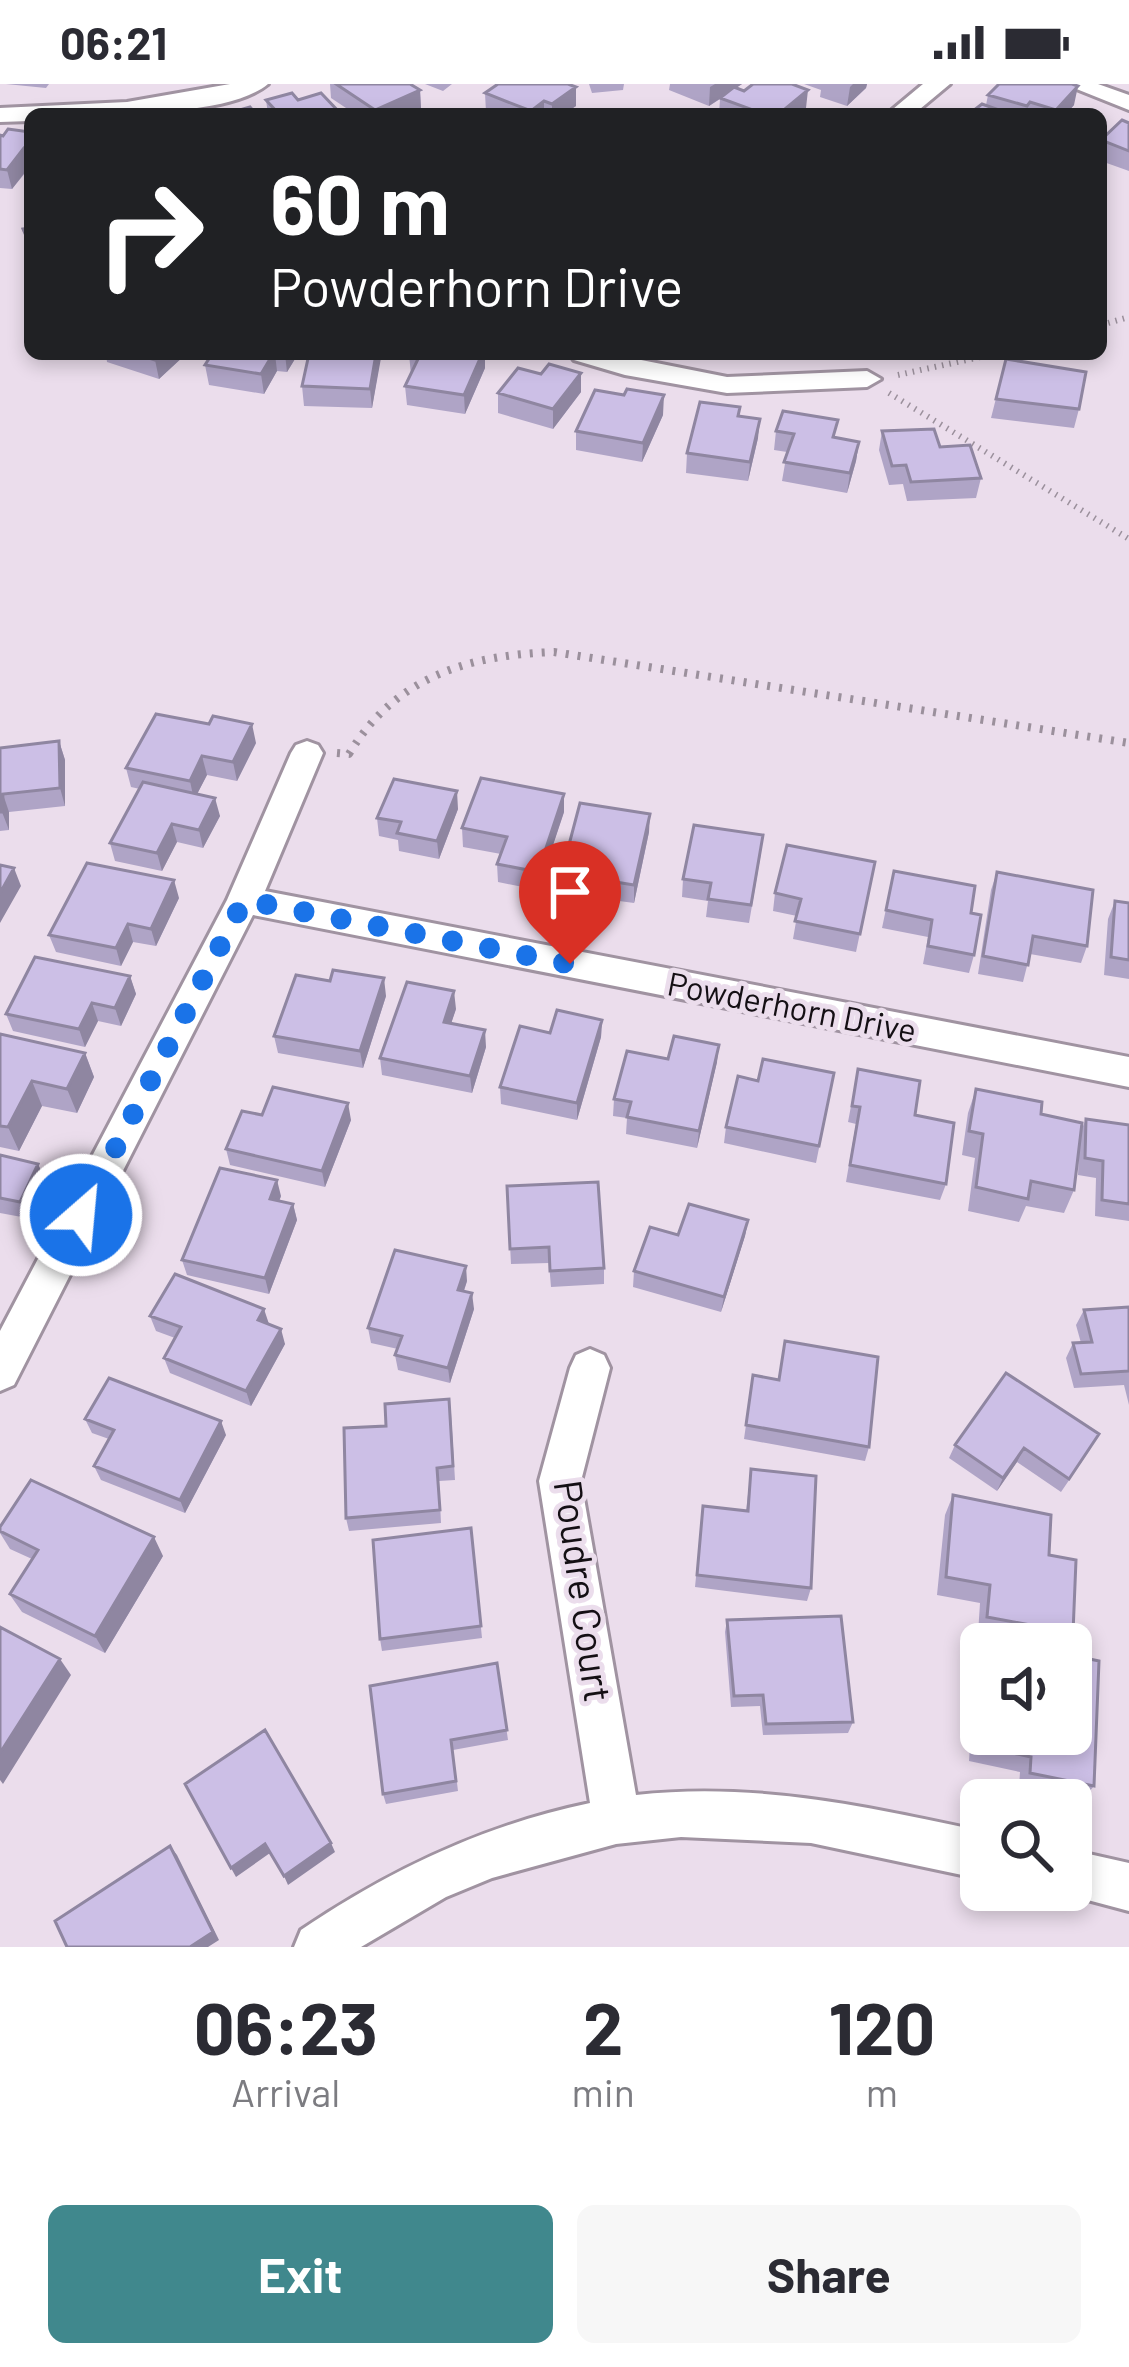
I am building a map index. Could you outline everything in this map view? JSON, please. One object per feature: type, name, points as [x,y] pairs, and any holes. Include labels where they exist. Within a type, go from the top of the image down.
[{"type":"street","points":[[151,108],[256,84]]},
{"type":"street","points":[[907,108],[938,84]]},
{"type":"street","points":[[1076,84],[1129,103]]},
{"type":"street","points":[[602,360],[728,385],[867,379]]},
{"type":"street","points":[[0,1372],[244,900],[307,753]]},
{"type":"street","name":"Powderhorn Drive","points":[[244,900],[1129,1072]]},
{"type":"street","name":"Poudre Court","points":[[590,1368],[560,1480],[616,1817]]},
{"type":"street","points":[[317,1947],[362,1915],[479,1860],[552,1833],[616,1817],[724,1813],[809,1819],[960,1851]]},
{"type":"street","points":[[1092,1879],[1129,1887]]},
{"type":"path","points":[[867,379],[972,360]]},
{"type":"path","points":[[867,379],[1129,539]]},
{"type":"path","points":[[307,753],[350,754],[362,728],[396,693],[475,658],[526,652],[574,655],[1129,743]]},
{"type":"building","points":[[336,84],[410,84],[420,90],[380,108],[372,108]]},
{"type":"building","points":[[498,84],[576,87],[552,104],[544,101],[535,108],[485,93]]},
{"type":"building","points":[[753,84],[792,84],[808,90],[786,108],[748,108],[720,98],[734,87],[744,91]]},
{"type":"building","points":[[999,84],[1078,86],[1058,108],[1030,102],[1027,106],[988,95]]},
{"type":"building","points":[[292,93],[298,100],[321,93],[335,108],[273,108],[266,100]]},
{"type":"building","points":[[1122,120],[1129,123],[1129,151],[1107,142],[1107,134]]},
{"type":"building","points":[[8,129],[24,131],[24,148],[7,170],[0,169]]},
{"type":"building","points":[[208,360],[269,360],[261,374],[205,365]]},
{"type":"building","points":[[308,360],[375,360],[370,389],[302,386]]},
{"type":"building","points":[[418,360],[479,360],[464,395],[405,386]]},
{"type":"building","points":[[1006,360],[1086,372],[1079,409],[996,399]]},
{"type":"building","points":[[549,364],[581,373],[553,409],[498,393],[518,368],[541,374]]},
{"type":"building","points":[[627,389],[664,395],[643,443],[576,431],[595,390],[624,395]]},
{"type":"building","points":[[700,402],[740,407],[738,416],[760,419],[750,462],[687,453]]},
{"type":"building","points":[[783,411],[838,420],[833,437],[859,442],[850,473],[784,462],[794,434],[776,431]]},
{"type":"building","points":[[934,429],[940,447],[970,445],[981,478],[911,482],[906,465],[892,466],[882,431]]},
{"type":"building","points":[[156,714],[209,724],[213,716],[252,724],[233,762],[202,756],[190,781],[126,768]]},
{"type":"building","points":[[59,741],[60,788],[3,794],[0,812],[0,748]]},
{"type":"building","points":[[481,778],[564,794],[538,872],[497,864],[507,837],[462,828]]},
{"type":"building","points":[[394,779],[457,791],[437,841],[397,833],[401,822],[377,818]]},
{"type":"building","points":[[143,782],[215,798],[199,830],[172,824],[157,853],[110,843]]},
{"type":"building","points":[[580,803],[650,814],[634,885],[591,878],[595,861],[566,856]]},
{"type":"building","points":[[694,825],[763,835],[751,905],[708,899],[711,883],[683,879]]},
{"type":"building","points":[[787,845],[875,862],[860,934],[795,921],[801,899],[775,893]]},
{"type":"building","points":[[87,863],[174,880],[151,929],[128,924],[116,948],[49,935]]},
{"type":"building","points":[[0,865],[14,868],[0,893]]},
{"type":"building","points":[[894,871],[975,886],[971,913],[981,915],[974,955],[928,946],[932,920],[886,910]]},
{"type":"building","points":[[997,872],[1093,890],[1087,946],[1033,936],[1028,965],[983,956]]},
{"type":"building","points":[[1115,901],[1129,903],[1129,960],[1111,957]]},
{"type":"building","points":[[35,957],[130,976],[115,1008],[92,1003],[79,1029],[6,1014]]},
{"type":"building","points":[[333,970],[384,978],[360,1051],[274,1036],[296,975],[330,981]]},
{"type":"building","points":[[407,982],[454,991],[444,1022],[485,1030],[470,1076],[380,1058]]},
{"type":"building","points":[[557,1010],[602,1020],[577,1103],[500,1087],[520,1026],[550,1033]]},
{"type":"building","points":[[0,1034],[85,1053],[67,1089],[32,1081],[8,1127],[0,1126]]},
{"type":"building","points":[[674,1036],[719,1045],[699,1131],[627,1117],[631,1102],[614,1099],[627,1051],[668,1059]]},
{"type":"building","points":[[763,1059],[834,1073],[819,1146],[726,1127],[738,1076],[758,1081]]},
{"type":"building","points":[[858,1069],[920,1081],[915,1115],[954,1123],[946,1184],[850,1165],[860,1107],[852,1106]]},
{"type":"building","points":[[273,1087],[348,1103],[322,1171],[226,1149],[242,1111],[262,1115]]},
{"type":"building","points":[[976,1089],[1042,1102],[1041,1114],[1082,1123],[1074,1190],[1031,1181],[1028,1199],[976,1187],[983,1134],[969,1131]]},
{"type":"building","points":[[1086,1119],[1129,1125],[1129,1204],[1102,1200],[1103,1161],[1085,1158]]},
{"type":"building","points":[[0,1155],[38,1164],[20,1202],[0,1198]]},
{"type":"building","points":[[220,1168],[277,1180],[270,1199],[293,1204],[265,1278],[182,1260]]},
{"type":"building","points":[[598,1182],[604,1268],[550,1271],[549,1247],[510,1249],[507,1186]]},
{"type":"building","points":[[689,1204],[748,1220],[724,1297],[634,1271],[650,1227],[678,1235]]},
{"type":"building","points":[[395,1250],[466,1266],[458,1290],[472,1293],[448,1368],[395,1355],[402,1336],[368,1328]]},
{"type":"building","points":[[175,1274],[264,1309],[258,1320],[281,1329],[246,1391],[164,1358],[181,1327],[150,1316]]},
{"type":"building","points":[[1129,1307],[1129,1371],[1081,1374],[1073,1343],[1092,1342],[1084,1310]]},
{"type":"building","points":[[785,1341],[878,1357],[869,1447],[746,1425],[753,1375],[779,1380]]},
{"type":"building","points":[[1006,1373],[1099,1434],[1069,1479],[1024,1448],[1003,1478],[955,1445]]},
{"type":"building","points":[[109,1378],[221,1421],[180,1500],[94,1466],[114,1430],[85,1419]]},
{"type":"building","points":[[449,1399],[453,1466],[437,1468],[440,1510],[346,1518],[344,1428],[386,1426],[385,1404]]},
{"type":"building","points":[[751,1469],[816,1476],[811,1588],[697,1575],[703,1506],[748,1511]]},
{"type":"building","points":[[31,1480],[154,1537],[95,1636],[10,1594],[38,1550],[0,1527]]},
{"type":"building","points":[[953,1495],[1051,1515],[1049,1555],[1076,1560],[1073,1623],[1019,1623],[987,1617],[990,1585],[946,1577]]},
{"type":"building","points":[[471,1528],[481,1626],[380,1639],[373,1540]]},
{"type":"building","points":[[841,1616],[853,1722],[766,1724],[763,1695],[734,1696],[727,1620]]},
{"type":"building","points":[[0,1627],[60,1659],[0,1753]]},
{"type":"building","points":[[1092,1660],[1099,1661],[1094,1786],[1092,1779],[1030,1773],[1031,1757],[1022,1755],[1092,1755]]},
{"type":"building","points":[[497,1663],[507,1730],[451,1740],[456,1781],[383,1794],[370,1686]]},
{"type":"building","points":[[265,1730],[331,1843],[284,1876],[265,1844],[231,1868],[185,1784]]},
{"type":"building","points":[[170,1846],[213,1932],[190,1947],[67,1947],[55,1921]]},
{"type":"route","points":[[81,1215],[244,900],[570,964]]}]
